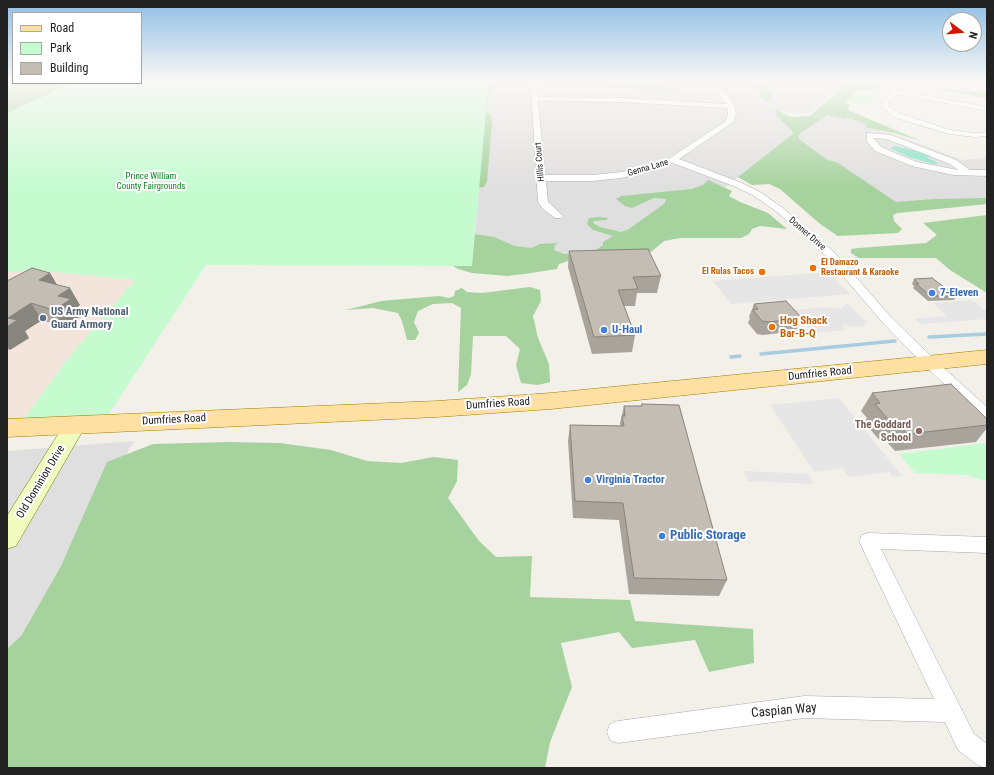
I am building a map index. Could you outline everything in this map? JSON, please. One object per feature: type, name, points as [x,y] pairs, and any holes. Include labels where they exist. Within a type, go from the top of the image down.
[{"type":"main road","name":"Dumfries Road","points":[[7,428],[437,409],[543,401],[987,357]]},
{"type":"street","name":"Hillis Court","points":[[536,116],[543,202],[546,207],[558,216]]},
{"type":"street","name":"Genna Lane","points":[[541,178],[593,178],[621,175],[652,168],[673,160],[729,122],[731,116]]},
{"type":"street","points":[[900,116],[949,132],[975,135],[987,134]]},
{"type":"street","points":[[968,173],[953,162],[888,137],[870,135],[870,141],[878,149],[903,160],[934,169],[968,173],[987,173]]},
{"type":"street","name":"Donner Drive","points":[[673,160],[739,185],[757,194],[780,210],[830,254],[886,318],[930,363],[987,415]]},
{"type":"street","name":"Old Dominion Drive","points":[[7,538],[75,425]]},
{"type":"street","points":[[987,545],[868,541],[966,742],[987,758]]},
{"type":"street","name":"Caspian Way","points":[[618,732],[804,707],[951,710]]},
{"type":"shaded area","points":[[486,116],[781,116],[794,132],[813,116],[845,116],[963,160],[987,158],[987,204],[905,212],[797,140],[794,133],[641,254],[472,266]]},
{"type":"shaded area","points":[[44,271],[135,280],[69,357],[23,420],[7,421],[7,272]]},
{"type":"shaded area","points":[[828,272],[850,294],[731,304],[713,281]]},
{"type":"shaded area","points":[[972,300],[987,312],[987,319],[921,324],[915,319],[947,316],[933,303]]},
{"type":"shaded area","points":[[847,303],[867,323],[863,326],[853,327],[842,324],[846,330],[813,333],[793,310],[824,307],[843,309],[842,307]]},
{"type":"shaded area","points":[[839,398],[902,476],[892,477],[889,472],[849,477],[843,468],[814,472],[770,405]]},
{"type":"shaded area","points":[[134,441],[61,566],[7,660],[7,451]]},
{"type":"shaded area","points":[[744,471],[809,474],[813,484],[748,481]]},
{"type":"green space","name":"Prince William County Fairgrounds","points":[[7,116],[486,116],[472,266],[206,265],[109,414],[23,420],[69,357],[135,280],[44,271],[7,272]]},
{"type":"green space","points":[[475,116],[491,116],[492,122],[487,181],[484,187],[475,188]]},
{"type":"green space","points":[[777,116],[825,116],[801,133],[798,136],[799,139],[826,159],[838,163],[896,202],[934,199],[987,198],[987,204],[898,213],[893,215],[894,221],[902,229],[898,233],[838,236],[820,224],[780,189],[769,184],[752,185],[738,177],[794,133]]},
{"type":"green space","points":[[833,116],[863,116],[921,141],[894,133],[865,127],[866,124],[847,117],[846,119]]},
{"type":"green space","points":[[895,146],[932,156],[927,158],[939,163],[934,164],[909,157],[890,148]]},
{"type":"green space","points":[[708,180],[732,191],[729,196],[768,213],[787,229],[760,226],[752,229],[749,234],[741,238],[680,238],[664,241],[651,252],[574,259],[559,264],[557,269],[507,276],[472,273],[458,269],[448,263],[467,233],[494,237],[515,246],[531,248],[540,244],[558,243],[555,245],[554,250],[564,254],[593,252],[603,245],[603,242],[613,236],[593,230],[587,224],[589,218],[608,218],[606,220],[594,221],[593,223],[600,227],[621,232],[629,229],[665,203],[666,199],[654,198],[632,208],[625,206],[616,199],[621,196],[692,189],[703,185]]},
{"type":"green space","points":[[987,215],[987,293],[950,270],[936,258],[859,258],[851,253],[851,249],[926,243],[937,235],[923,223]]},
{"type":"green space","points":[[530,287],[540,290],[541,301],[533,316],[538,338],[549,364],[550,382],[538,385],[521,383],[516,365],[520,349],[506,336],[473,336],[471,374],[467,385],[458,392],[461,308],[452,303],[433,304],[418,311],[414,322],[419,333],[415,340],[407,340],[402,321],[398,313],[373,308],[346,310],[381,301],[439,296],[449,298],[454,296],[455,291],[462,288],[467,292],[482,293]]},
{"type":"green space","points":[[228,442],[280,443],[331,450],[367,461],[401,463],[434,457],[458,460],[457,481],[448,498],[479,541],[496,557],[532,556],[530,597],[630,600],[635,621],[753,629],[754,663],[709,672],[695,640],[632,648],[619,632],[561,643],[572,687],[550,742],[545,768],[7,768],[7,649],[21,636],[61,566],[107,462],[153,444]]},
{"type":"green space","points":[[985,443],[987,445],[987,481],[966,475],[915,473],[899,454]]},
{"type":"building","name":"U-Haul","points":[[648,249],[661,276],[633,277],[638,289],[618,290],[635,335],[594,337],[569,251]]},
{"type":"building","points":[[32,268],[50,273],[39,280],[70,288],[58,296],[71,299],[54,310],[31,303],[8,318],[17,320],[7,327],[7,281]]},
{"type":"building","points":[[932,278],[956,296],[931,296],[916,284],[919,284],[914,279]]},
{"type":"building","points":[[786,301],[802,318],[768,322],[762,321],[753,310],[758,309],[754,304]]},
{"type":"building","points":[[951,384],[987,419],[987,425],[907,434],[898,423],[892,424],[875,404],[880,403],[872,393]]},
{"type":"building","name":"Public Storage","points":[[642,404],[679,405],[727,580],[634,578],[623,503],[575,501],[570,425],[624,426],[622,416],[625,416],[624,406],[642,406]]},
{"type":"waterway","points":[[929,337],[987,334]]},
{"type":"waterway","points":[[761,354],[895,341]]},
{"type":"waterway","points":[[731,357],[740,356]]},
{"type":"place","name":"El Damazo Restaurant & Karaoke","points":[[813,268]]},
{"type":"place","name":"El Rulas Tacos","points":[[762,272]]},
{"type":"place","name":"7-Eleven","points":[[932,293]]},
{"type":"place","name":"US Army National Guard Armory","points":[[43,318]]},
{"type":"place","name":"Hog Shack Bar-B-Q","points":[[772,327]]},
{"type":"place","name":"U-Haul","points":[[604,330]]},
{"type":"place","name":"The Goddard School","points":[[919,431]]},
{"type":"place","name":"Virginia Tractor","points":[[588,480]]},
{"type":"place","name":"Public Storage","points":[[662,536]]}]
